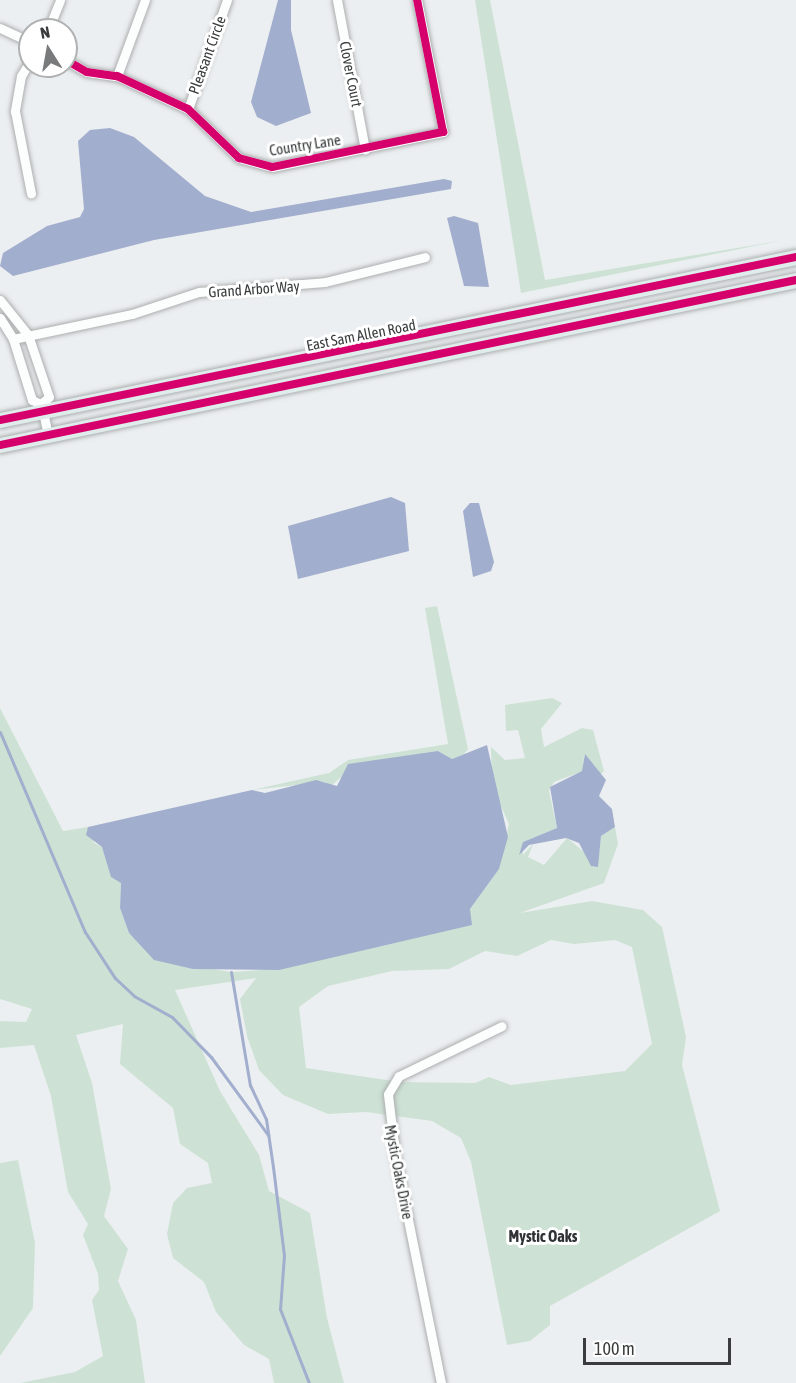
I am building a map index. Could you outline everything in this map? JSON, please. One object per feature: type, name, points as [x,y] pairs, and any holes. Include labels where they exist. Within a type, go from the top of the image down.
[{"type":"main road","name":"East Sam Allen Road","points":[[0,420],[42,408],[796,257]]},
{"type":"main road","points":[[0,444],[796,280]]},
{"type":"street","points":[[53,18],[60,0]]},
{"type":"street","points":[[117,76],[145,0]]},
{"type":"street","name":"Pleasant Circle","points":[[188,109],[227,0]]},
{"type":"street","name":"Clover Court","points":[[337,0],[366,149]]},
{"type":"street","name":"Country Lane","points":[[78,67],[87,72],[117,76],[188,109],[238,158],[272,167],[366,149],[443,132],[417,0]]},
{"type":"street","points":[[0,28],[18,36]]},
{"type":"street","points":[[20,78],[15,111],[31,193]]},
{"type":"street","name":"Grand Arbor Way","points":[[13,339],[132,314],[199,292],[326,282],[425,257]]},
{"type":"street","points":[[1,304],[28,335],[49,397],[42,408]]},
{"type":"street","points":[[0,318],[13,339],[32,400],[42,408],[48,435]]},
{"type":"street","points":[[23,368],[37,364]]},
{"type":"street","name":"Mystic Oaks Drive","points":[[441,1383],[395,1154],[388,1094],[399,1076],[502,1026]]},
{"type":"green space","points":[[475,0],[490,0],[545,280],[779,241],[521,293]]},
{"type":"green space","points":[[437,606],[468,749],[464,754],[452,759],[438,751],[340,778],[330,787],[325,782],[252,790],[329,773],[348,760],[448,744],[425,608]]},
{"type":"green space","points":[[552,698],[562,703],[541,729],[544,747],[582,728],[593,730],[604,771],[600,775],[584,755],[583,771],[554,782],[549,791],[557,828],[523,842],[523,855],[533,844],[528,857],[544,865],[567,838],[598,863],[601,836],[615,827],[618,844],[604,883],[520,913],[592,901],[643,910],[662,927],[686,1037],[682,1065],[720,1211],[550,1306],[550,1325],[530,1341],[507,1345],[471,1162],[461,1138],[432,1121],[366,1112],[328,1114],[283,1095],[259,1070],[247,1036],[240,999],[256,978],[175,990],[220,1091],[259,1155],[269,1191],[310,1213],[327,1318],[344,1383],[274,1383],[269,1359],[244,1345],[216,1312],[204,1282],[173,1258],[167,1234],[173,1203],[187,1188],[212,1183],[208,1163],[180,1144],[173,1108],[120,1064],[123,1024],[76,1035],[92,1083],[111,1189],[104,1216],[128,1249],[118,1281],[136,1320],[145,1383],[20,1383],[75,1372],[103,1356],[92,1300],[99,1290],[98,1274],[83,1235],[88,1224],[68,1192],[51,1096],[34,1045],[0,1048],[0,1021],[26,1022],[32,1009],[0,999],[0,708],[63,831],[88,827],[94,843],[102,847],[121,883],[120,908],[129,933],[155,960],[231,972],[278,969],[470,909],[499,869],[509,824],[492,786],[491,747],[505,760],[525,758],[518,730],[506,731],[505,705]],"holes":[[[551,940],[574,944],[615,940],[632,947],[652,1044],[625,1071],[511,1085],[489,1077],[475,1083],[400,1082],[306,1068],[299,1007],[328,986],[392,971],[449,969],[485,951],[517,956]]]},
{"type":"green space","points":[[18,1160],[35,1243],[33,1308],[0,1356],[0,1163]]},
{"type":"water","points":[[278,0],[291,0],[291,30],[311,113],[276,126],[257,117],[251,102]]},
{"type":"water","points":[[110,128],[134,137],[205,196],[251,212],[444,179],[452,181],[451,189],[154,240],[13,276],[0,266],[3,253],[47,226],[80,217],[84,209],[78,141],[90,130]]},
{"type":"water","points":[[454,216],[478,223],[489,287],[464,286],[447,218]]},
{"type":"water","points":[[391,497],[405,503],[409,551],[298,579],[288,526]]},
{"type":"water","points":[[470,503],[479,503],[494,562],[491,571],[473,577],[463,511]]},
{"type":"water","points":[[487,745],[508,837],[499,869],[470,909],[472,925],[279,970],[193,969],[154,960],[129,933],[120,908],[121,883],[111,877],[102,847],[86,835],[88,827],[252,790],[265,793],[316,780],[337,786],[348,764],[438,751],[452,759]]},
{"type":"water","points":[[585,754],[606,780],[599,796],[612,809],[615,827],[601,836],[598,867],[591,866],[579,843],[566,838],[529,845],[519,855],[523,842],[557,828],[550,787],[582,771]]},
{"type":"waterway","points":[[0,732],[85,932],[115,978],[134,996],[172,1017],[211,1057],[268,1135]]},
{"type":"waterway","points":[[231,972],[250,1085],[266,1119],[273,1167],[284,1255],[280,1309],[309,1383]]},
{"type":"cycle path","points":[[78,67],[87,72],[117,76],[188,109],[239,158],[272,167],[443,132],[417,0]]},
{"type":"cycle path","points":[[0,420],[796,257]]},
{"type":"cycle path","points":[[0,445],[796,280]]},
{"type":"district","name":"Mystic Oaks","points":[[543,1236]]}]
